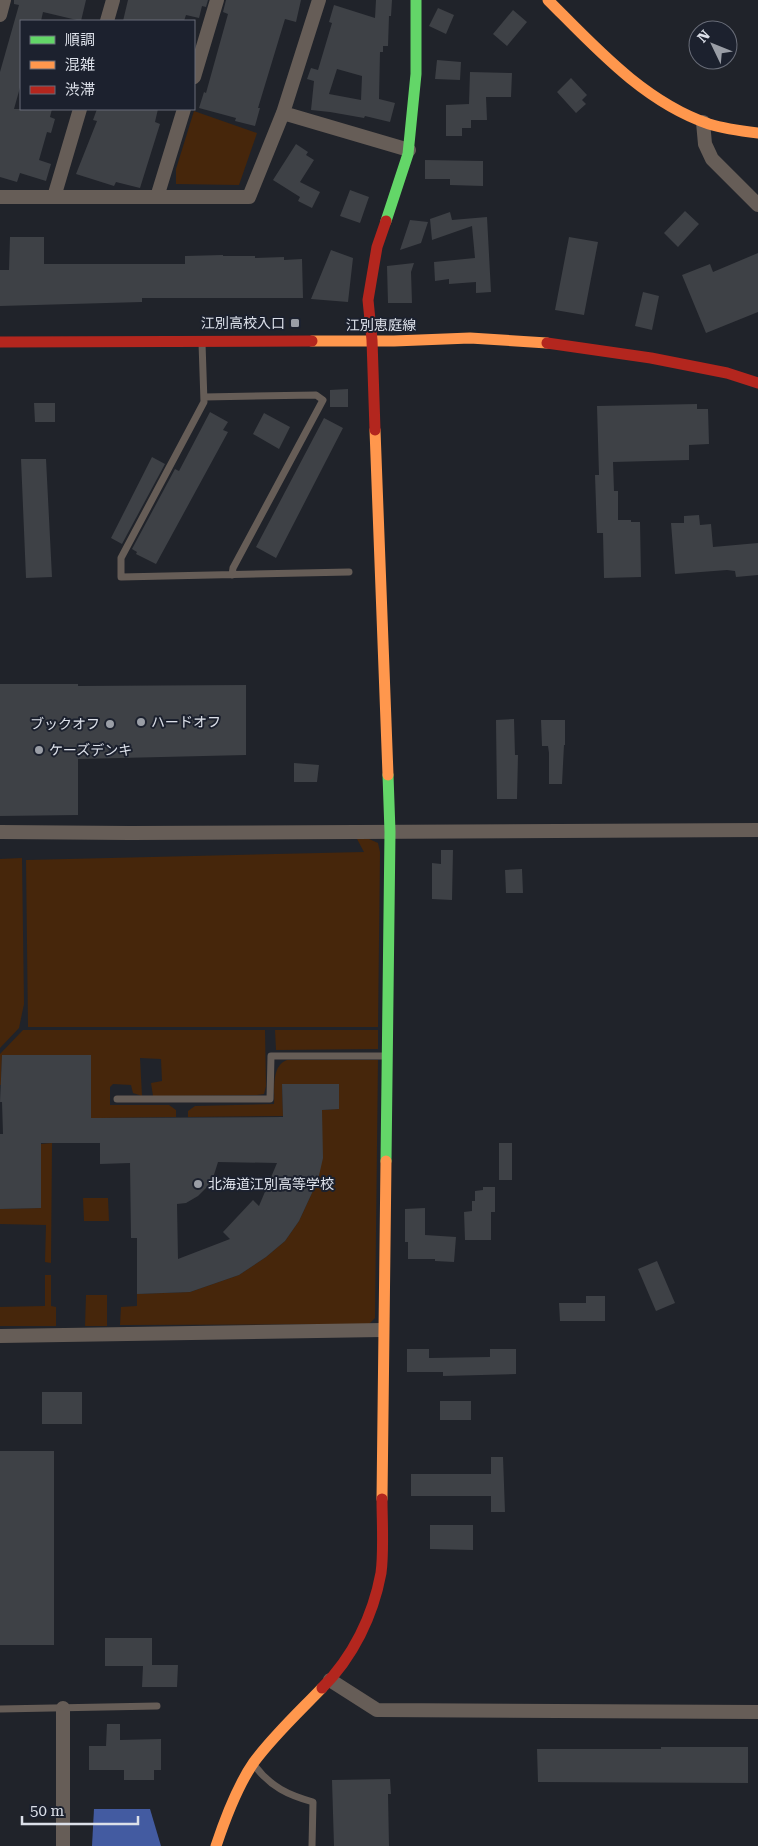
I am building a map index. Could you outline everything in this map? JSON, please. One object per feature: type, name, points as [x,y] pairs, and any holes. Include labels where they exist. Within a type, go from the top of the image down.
[{"type":"street","points":[[0,15],[4,0]]},
{"type":"street","points":[[107,20],[113,0]]},
{"type":"street","points":[[195,74],[217,0]]},
{"type":"street","points":[[0,197],[249,197],[283,113],[319,0]]},
{"type":"street","points":[[216,1846],[227,1814],[253,1764],[271,1741],[330,1680],[349,1655],[370,1614],[381,1570],[382,1330],[390,832],[372,340],[368,300],[377,247],[409,150],[416,74],[416,0]]},
{"type":"street","points":[[548,0],[629,77],[665,102],[703,122],[758,133]]},
{"type":"street","points":[[54,197],[80,110]]},
{"type":"street","points":[[157,197],[184,110]]},
{"type":"street","points":[[283,113],[409,150]]},
{"type":"street","points":[[703,122],[705,144],[712,159],[758,205]]},
{"type":"street","name":"江別恵庭線","points":[[0,342],[470,338],[556,344],[651,358],[727,373],[758,383]]},
{"type":"street","points":[[0,832],[758,830]]},
{"type":"street","points":[[0,1336],[382,1330]]},
{"type":"street","points":[[330,1680],[378,1710],[758,1712]]},
{"type":"street","points":[[63,1708],[63,1846]]},
{"type":"lane","points":[[202,340],[204,402],[121,558],[121,577],[348,572]]},
{"type":"lane","points":[[204,397],[316,395],[323,400],[232,575]]},
{"type":"lane","points":[[117,1099],[270,1099],[272,1056],[386,1056]]},
{"type":"lane","points":[[0,1709],[157,1706]]},
{"type":"lane","points":[[253,1764],[266,1781],[300,1798],[313,1802],[312,1846]]},
{"type":"shaded area","points":[[194,111],[257,133],[239,185],[176,184],[176,169]]},
{"type":"shaded area","points":[[357,839],[369,839],[378,843],[380,852],[378,1027],[28,1027],[26,860],[364,852]]},
{"type":"shaded area","points":[[22,858],[24,1004],[19,1028],[0,1048],[0,859]]},
{"type":"shaded area","points":[[23,1030],[265,1030],[266,1086],[264,1094],[257,1095],[153,1096],[151,1083],[162,1081],[161,1059],[140,1058],[142,1096],[133,1093],[131,1085],[113,1084],[110,1087],[110,1105],[169,1105],[176,1110],[176,1117],[101,1118],[100,1121],[91,1121],[91,1055],[2,1055],[0,1085],[0,1054]]},
{"type":"shaded area","points":[[275,1030],[378,1030],[378,1049],[276,1050]]},
{"type":"shaded area","points":[[287,1060],[378,1060],[375,1318],[369,1324],[120,1325],[121,1307],[137,1306],[137,1294],[190,1292],[239,1275],[266,1257],[285,1241],[299,1221],[318,1180],[322,1110],[339,1109],[339,1084],[282,1084],[283,1116],[188,1117],[188,1111],[195,1106],[274,1104],[276,1073],[278,1067]]},
{"type":"shaded area","points":[[52,1143],[51,1263],[45,1262],[46,1225],[0,1224],[0,1209],[41,1208],[41,1144]]},
{"type":"shaded area","points":[[83,1198],[108,1198],[109,1221],[84,1221]]},
{"type":"shaded area","points":[[45,1275],[51,1275],[51,1306],[56,1307],[56,1326],[0,1326],[0,1307],[45,1306]]},
{"type":"shaded area","points":[[86,1295],[107,1295],[107,1326],[85,1326]]},
{"type":"water","points":[[94,1809],[150,1809],[161,1846],[92,1846]]},
{"type":"building","points":[[14,0],[86,0],[81,20],[43,12],[41,20],[20,20],[20,88],[14,109],[52,110],[50,117],[55,119],[51,133],[47,132],[39,160],[51,164],[46,181],[20,173],[17,182],[0,177],[0,72],[19,5],[14,4]]},
{"type":"building","points":[[128,0],[208,0],[206,7],[202,6],[199,18],[186,15],[184,20],[123,20]]},
{"type":"building","points":[[226,0],[301,0],[296,22],[285,19],[258,108],[260,108],[255,126],[235,121],[236,118],[199,108],[204,92],[206,93],[228,14],[223,12]]},
{"type":"building","points":[[376,0],[392,0],[391,16],[389,16],[388,46],[383,46],[383,52],[380,52],[379,99],[395,103],[390,122],[365,116],[364,118],[311,110],[314,81],[307,79],[311,68],[318,70],[332,23],[329,22],[334,5],[375,18]],"holes":[[[337,69],[362,76],[361,100],[329,94]]]},
{"type":"building","points":[[438,8],[454,15],[446,34],[429,26]]},
{"type":"building","points":[[513,10],[527,22],[507,46],[493,34]]},
{"type":"building","points":[[437,60],[461,62],[460,80],[435,79]]},
{"type":"building","points":[[470,72],[512,73],[511,97],[486,97],[487,120],[471,120],[471,128],[462,128],[462,136],[446,136],[446,105],[469,104]]},
{"type":"building","points":[[571,78],[587,95],[582,100],[586,104],[576,113],[557,92]]},
{"type":"building","points":[[97,110],[158,110],[155,122],[160,124],[140,188],[116,182],[114,186],[76,174],[97,121],[93,120]]},
{"type":"building","points":[[296,144],[308,152],[306,155],[314,160],[300,182],[320,192],[312,208],[298,201],[300,197],[273,180]]},
{"type":"building","points":[[425,160],[483,161],[483,186],[450,185],[450,179],[425,179]]},
{"type":"building","points":[[350,190],[369,197],[360,223],[340,216]]},
{"type":"building","points":[[685,211],[699,224],[678,247],[664,233]]},
{"type":"building","points":[[450,212],[452,220],[487,217],[491,292],[476,293],[476,282],[449,284],[449,279],[435,281],[434,262],[475,258],[472,226],[432,240],[430,219]]},
{"type":"building","points":[[410,220],[428,222],[421,243],[400,250]]},
{"type":"building","points":[[10,237],[44,237],[44,264],[185,264],[185,256],[223,255],[255,256],[255,258],[284,257],[284,260],[302,259],[303,298],[142,298],[142,302],[0,306],[0,270],[9,270]]},
{"type":"building","points":[[569,237],[598,242],[584,315],[555,310]]},
{"type":"building","points":[[331,250],[353,258],[348,302],[311,299]]},
{"type":"building","points":[[758,253],[758,312],[706,333],[682,275],[710,264],[713,272]]},
{"type":"building","points":[[414,263],[411,272],[412,303],[388,303],[387,266]]},
{"type":"building","points":[[643,292],[659,296],[652,330],[635,326]]},
{"type":"building","points":[[348,389],[348,407],[330,407],[330,390]]},
{"type":"building","points":[[34,403],[55,403],[55,422],[35,422]]},
{"type":"building","points":[[697,404],[697,409],[708,409],[709,444],[689,445],[689,460],[613,462],[614,491],[618,491],[618,520],[640,522],[641,577],[604,578],[603,533],[597,533],[595,475],[599,475],[597,406]]},
{"type":"building","points":[[210,412],[228,422],[223,430],[228,432],[156,564],[136,554],[137,552],[132,549],[175,469],[179,471]]},
{"type":"building","points":[[264,413],[290,427],[279,449],[253,434]]},
{"type":"building","points":[[324,418],[343,428],[276,558],[256,547]]},
{"type":"building","points":[[152,457],[165,464],[122,544],[111,538]]},
{"type":"building","points":[[21,459],[46,459],[52,577],[26,578]]},
{"type":"building","points":[[699,515],[700,525],[711,524],[713,547],[758,543],[758,575],[736,577],[735,571],[727,570],[675,574],[671,523],[684,523],[684,516]]},
{"type":"building","points":[[0,684],[78,684],[78,686],[246,685],[246,755],[78,759],[78,815],[0,816]]},
{"type":"building","points":[[514,719],[515,755],[518,755],[517,799],[497,799],[496,720]]},
{"type":"building","points":[[541,720],[565,720],[562,784],[549,784],[549,753],[548,746],[542,746]]},
{"type":"building","points":[[294,763],[319,765],[317,782],[294,782]]},
{"type":"building","points":[[441,850],[453,850],[452,900],[432,899],[432,863],[441,864]]},
{"type":"building","points":[[522,869],[523,893],[506,893],[505,870]]},
{"type":"building","points":[[2,1055],[91,1055],[91,1118],[283,1117],[282,1084],[339,1084],[339,1109],[322,1110],[323,1158],[318,1180],[299,1221],[285,1241],[266,1257],[239,1275],[190,1292],[137,1294],[137,1238],[131,1238],[130,1163],[100,1164],[100,1143],[41,1143],[41,1208],[0,1209],[0,1134],[3,1134],[2,1102],[0,1102]],"holes":[[[218,1162],[277,1163],[259,1206],[253,1200],[223,1232],[230,1239],[178,1259],[177,1204],[186,1203],[198,1196],[206,1188],[213,1178]]]},
{"type":"building","points":[[499,1143],[512,1143],[512,1180],[499,1180]]},
{"type":"building","points":[[483,1187],[495,1187],[495,1212],[491,1212],[491,1240],[465,1240],[464,1212],[472,1211],[475,1191],[483,1190]]},
{"type":"building","points":[[425,1208],[425,1235],[456,1237],[454,1262],[435,1261],[435,1259],[408,1259],[408,1242],[405,1242],[405,1209]]},
{"type":"building","points":[[657,1261],[675,1303],[656,1311],[638,1269]]},
{"type":"building","points":[[586,1296],[605,1296],[605,1321],[560,1321],[559,1303],[586,1303]]},
{"type":"building","points":[[407,1349],[429,1349],[429,1358],[490,1357],[490,1349],[516,1349],[516,1374],[443,1376],[443,1372],[407,1372]]},
{"type":"building","points":[[42,1392],[82,1392],[82,1424],[42,1424]]},
{"type":"building","points":[[440,1401],[471,1401],[471,1420],[440,1420]]},
{"type":"building","points":[[0,1451],[54,1451],[54,1645],[0,1645]]},
{"type":"building","points":[[491,1457],[503,1457],[505,1512],[491,1512],[491,1496],[411,1496],[411,1474],[491,1474]]},
{"type":"building","points":[[430,1525],[473,1525],[473,1550],[430,1549]]},
{"type":"building","points":[[105,1638],[152,1638],[152,1665],[178,1665],[177,1687],[142,1687],[143,1666],[105,1666]]},
{"type":"building","points":[[107,1724],[120,1724],[120,1740],[161,1739],[161,1770],[154,1770],[154,1780],[124,1780],[124,1770],[89,1770],[89,1746],[106,1746]]},
{"type":"building","points":[[661,1747],[748,1747],[748,1783],[538,1782],[537,1749],[661,1749]]},
{"type":"building","points":[[390,1779],[391,1794],[388,1794],[389,1846],[334,1846],[332,1780]]},
{"type":"traffic: fast","points":[[386,221],[408,154],[416,74],[416,0]]},
{"type":"traffic: fast","points":[[386,1161],[390,832],[388,775]]},
{"type":"traffic: slow","points":[[548,0],[602,54],[663,102],[709,124],[727,129],[758,133]]},
{"type":"traffic: slow","points":[[312,341],[394,341],[470,338],[547,343]]},
{"type":"traffic: slow","points":[[375,430],[388,775]]},
{"type":"traffic: slow","points":[[382,1499],[386,1161]]},
{"type":"traffic: slow","points":[[216,1846],[237,1792],[254,1762],[278,1733],[322,1688]]},
{"type":"traffic: jam","points":[[375,430],[372,340],[368,300],[377,247],[386,221]]},
{"type":"traffic: jam","points":[[0,342],[312,341]]},
{"type":"traffic: jam","points":[[547,343],[651,358],[727,373],[758,383]]},
{"type":"traffic: jam","points":[[322,1688],[352,1649],[373,1605],[382,1565],[382,1499]]},
{"type":"place","name":"江別高校入口","points":[[295,323]]},
{"type":"place","name":"ハードオフ","points":[[141,722]]},
{"type":"place","name":"ブックオフ","points":[[110,724]]},
{"type":"place","name":"ケーズデンキ","points":[[39,750]]},
{"type":"place","name":"北海道江別高等学校","points":[[198,1184]]}]
